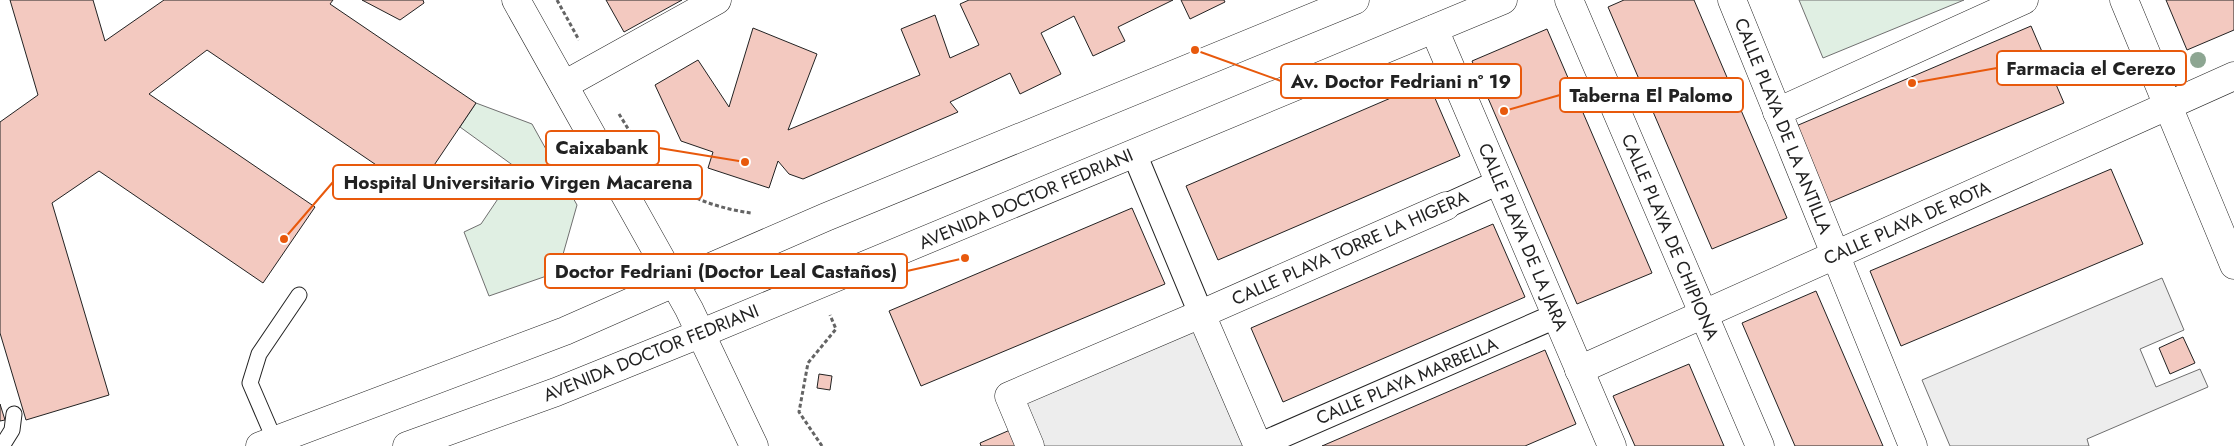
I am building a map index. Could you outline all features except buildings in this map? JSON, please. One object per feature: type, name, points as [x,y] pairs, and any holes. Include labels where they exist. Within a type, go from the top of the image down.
[{"type":"street","points":[[516,0],[702,333],[754,446]]},
{"type":"street","points":[[564,85],[717,0]]},
{"type":"street","points":[[268,443],[565,331],[826,218],[1355,0]]},
{"type":"street","name":"AVENIDA DOCTOR FEDRIANI","points":[[407,446],[556,392],[702,333],[1503,0]]},
{"type":"street","name":"CALLE PLAYA DE CHIPIONA","points":[[1569,0],[1760,446]]},
{"type":"street","name":"CALLE PLAYA DE LA ANTILLA","points":[[1732,0],[1913,446]]},
{"type":"street","points":[[1777,112],[2024,0]]},
{"type":"street","points":[[2124,0],[2234,265]]},
{"type":"street","name":"CALLE PLAYA DE LA JARA","points":[[1434,29],[1612,446]]},
{"type":"street","name":"CALLE PLAYA DE ROTA","points":[[1579,370],[2234,76]]},
{"type":"street","points":[[1134,153],[1258,446]]},
{"type":"street","name":"CALLE PLAYA TORRE LA HIGERA","points":[[1030,446],[1009,396],[1201,314],[1499,182]]},
{"type":"street","name":"CALLE PLAYA MARBELLA","points":[[1258,446],[1556,316]]},
{"type":"lane","points":[[268,443],[250,383],[258,354],[299,296]]},
{"type":"lane","points":[[2,446],[12,430],[14,414]]},
{"type":"path","points":[[557,0],[580,43]]},
{"type":"path","points":[[616,107],[638,146],[668,182],[703,202],[749,213],[759,213]]},
{"type":"path","points":[[822,446],[799,412],[808,362],[836,328]]},
{"type":"green space","points":[[1799,0],[1964,0],[1823,58]]},
{"type":"green space","points":[[476,103],[532,124],[577,205],[558,272],[489,296],[464,232],[481,224],[518,169],[460,127]]},
{"type":"shaded area","points":[[2162,278],[2184,330],[2140,349],[2156,387],[2200,369],[2208,387],[2087,439],[2089,446],[1950,446],[1922,380]]},
{"type":"shaded area","points":[[1201,314],[1258,446],[1030,446],[1009,396]]},
{"type":"place","name":"Av. Doctor Fedriani nº 19","points":[[1195,50]]},
{"type":"place","name":"Farmacia el Cerezo","points":[[1912,83]]},
{"type":"place","name":"Taberna El Palomo","points":[[1504,111]]},
{"type":"place","name":"Caixabank","points":[[745,162]]},
{"type":"place","name":"Hospital Universitario Virgen Macarena","points":[[284,239]]},
{"type":"place","name":"Doctor Fedriani (Doctor Leal Castaños)","points":[[965,258]]}]
